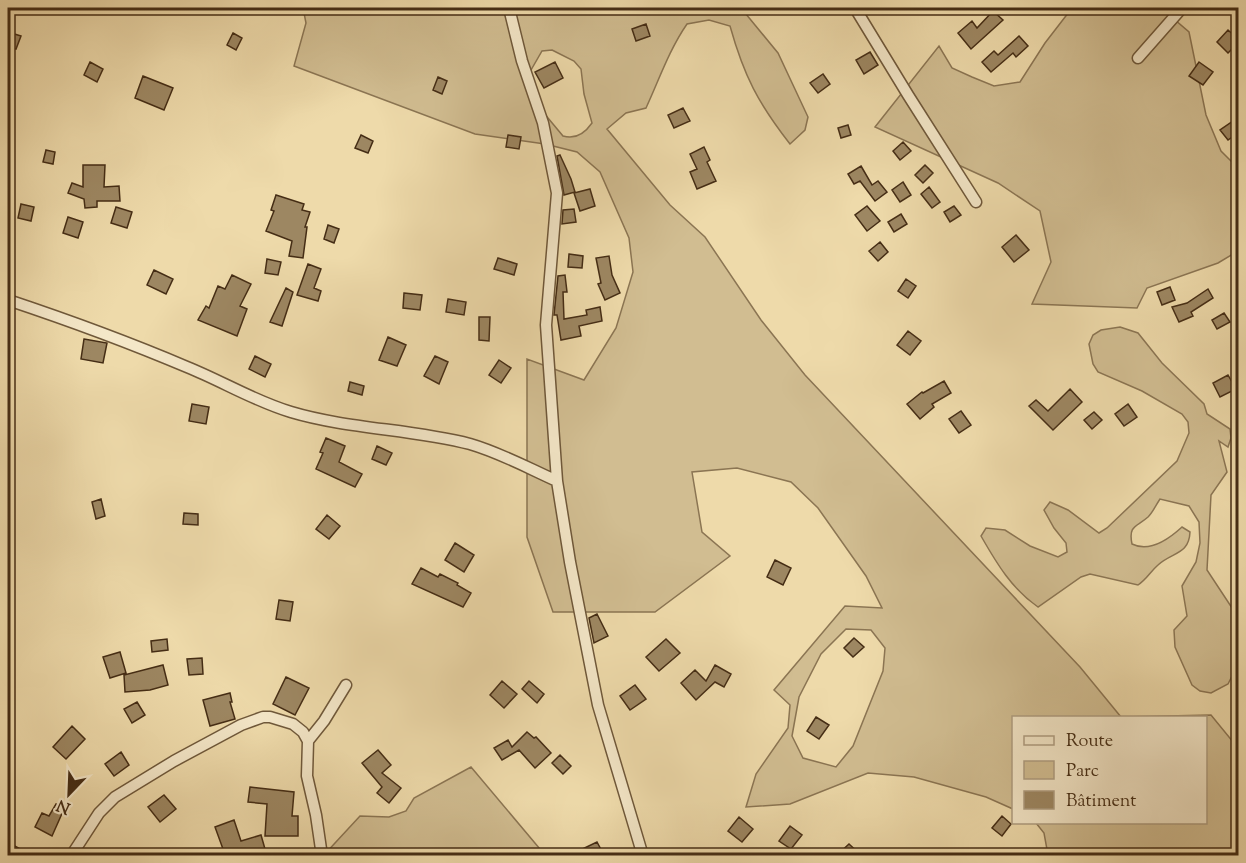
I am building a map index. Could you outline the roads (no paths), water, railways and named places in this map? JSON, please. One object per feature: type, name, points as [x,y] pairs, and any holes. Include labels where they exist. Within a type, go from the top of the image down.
[{"type":"street","points":[[509,8],[522,61],[543,123],[557,193],[546,325],[557,481],[598,705],[643,855]]},
{"type":"street","points":[[855,8],[976,202]]},
{"type":"street","points":[[1138,58],[1182,8]]},
{"type":"street","points":[[8,300],[131,344],[190,368],[235,391],[291,412],[344,424],[468,444],[506,456],[557,481]]},
{"type":"street","points":[[308,741],[324,722],[346,685]]},
{"type":"street","points":[[70,855],[99,813],[115,797],[164,766],[241,725],[263,717],[278,718],[292,724],[303,732],[308,741],[307,776],[322,855]]}]
